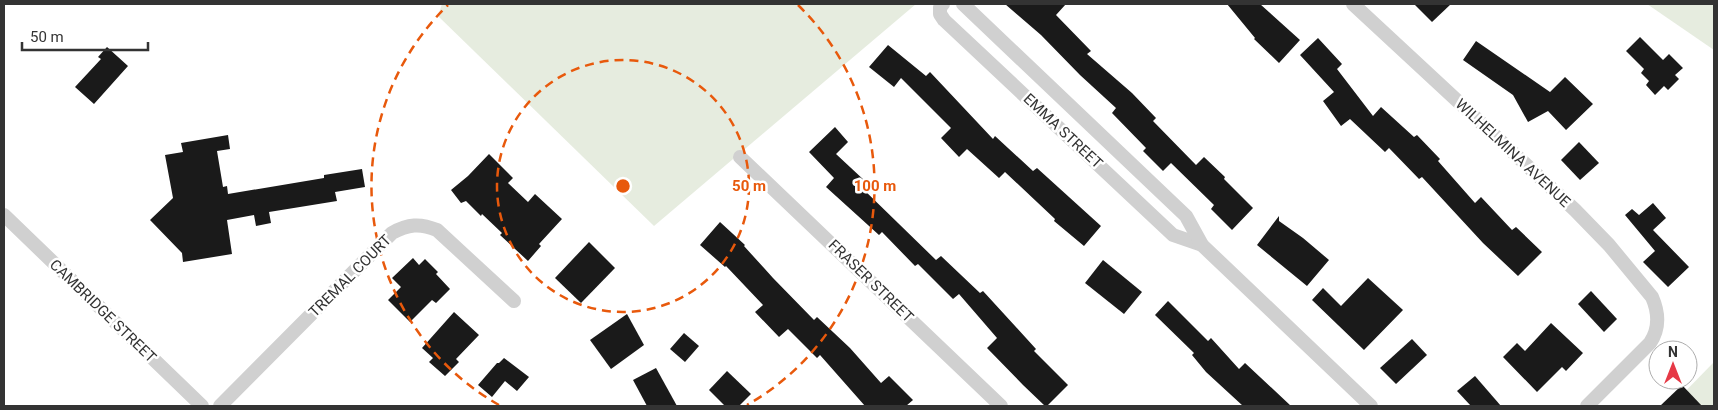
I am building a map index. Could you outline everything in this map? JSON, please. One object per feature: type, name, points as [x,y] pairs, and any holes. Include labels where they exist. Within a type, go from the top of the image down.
[{"type":"street","name":"EMMA STREET","points":[[943,4],[940,7],[940,14],[944,20],[1173,235],[1202,246]]},
{"type":"street","name":"EMMA STREET","points":[[963,4],[1186,216],[1202,246],[1372,406]]},
{"type":"street","name":"WILHELMINA AVENUE","points":[[1353,4],[1591,226],[1646,288],[1656,305],[1656,331],[1647,347],[1587,406]]},
{"type":"street","name":"FRASER STREET","points":[[740,157],[1001,406]]},
{"type":"street","name":"CAMBRIDGE STREET","points":[[4,215],[202,406]]},
{"type":"street","name":"TREMAL COURT","points":[[220,406],[392,233],[403,227],[415,224],[437,230],[514,301]]},
{"type":"shaded area","points":[[442,4],[916,4],[654,226],[438,16]]},
{"type":"shaded area","points":[[1647,4],[1714,4],[1714,50]]},
{"type":"shaded area","points":[[1714,362],[1714,406],[1671,406],[1687,390],[1698,390],[1698,378]]},
{"type":"building","points":[[1005,4],[1066,4],[1056,15],[1091,51],[1087,54],[1132,93],[1156,118],[1153,121],[1196,165],[1204,157],[1253,208],[1232,230],[1211,209],[1214,205],[1171,163],[1163,171],[1143,151],[1146,148],[1112,113],[1116,108],[1041,35]]},
{"type":"building","points":[[1227,4],[1260,4],[1300,40],[1279,63],[1254,39]]},
{"type":"building","points":[[1414,4],[1451,4],[1432,22]]},
{"type":"building","points":[[1640,37],[1663,60],[1669,54],[1683,68],[1675,75],[1679,79],[1668,90],[1664,86],[1655,95],[1646,85],[1649,81],[1641,73],[1644,69],[1626,51]]},
{"type":"building","points":[[1318,38],[1342,64],[1337,69],[1373,116],[1381,107],[1414,137],[1417,135],[1440,159],[1438,161],[1475,203],[1481,197],[1512,230],[1516,227],[1542,252],[1518,276],[1483,243],[1422,177],[1419,179],[1389,148],[1385,152],[1350,119],[1341,126],[1323,101],[1334,92],[1300,55]]},
{"type":"building","points":[[1476,41],[1550,92],[1565,77],[1593,104],[1566,130],[1548,111],[1528,122],[1513,95],[1463,60]]},
{"type":"building","points":[[888,45],[926,76],[930,72],[993,139],[995,136],[1033,171],[1037,168],[1101,226],[1084,246],[1054,221],[1055,219],[1005,172],[999,178],[967,149],[959,157],[941,138],[951,128],[901,78],[894,87],[869,67]]},
{"type":"building","points":[[107,47],[128,66],[94,104],[75,87],[101,59],[98,57]]},
{"type":"building","points":[[835,127],[848,142],[836,154],[865,181],[860,186],[936,260],[941,256],[980,293],[983,291],[1036,349],[1034,351],[1068,385],[1047,406],[1023,385],[987,348],[997,338],[959,294],[953,299],[918,264],[915,266],[882,232],[879,235],[826,187],[834,178],[809,152]]},
{"type":"building","points":[[228,135],[230,149],[217,151],[223,187],[227,186],[228,194],[324,178],[324,175],[362,169],[365,187],[335,192],[337,201],[269,212],[271,223],[256,226],[254,215],[227,220],[232,254],[183,262],[182,253],[150,220],[173,198],[165,155],[183,152],[181,143]]},
{"type":"building","points":[[1579,142],[1599,163],[1580,180],[1561,160]]},
{"type":"building","points":[[489,154],[513,178],[508,183],[528,202],[535,194],[562,219],[539,244],[541,246],[528,261],[500,235],[502,233],[482,214],[481,216],[466,201],[461,203],[451,190],[468,176]]},
{"type":"building","points":[[1653,203],[1666,218],[1653,230],[1689,267],[1668,287],[1643,262],[1655,251],[1625,215],[1632,209],[1639,215]]},
{"type":"building","points":[[1279,216],[1279,221],[1329,260],[1307,286],[1257,245]]},
{"type":"building","points":[[720,222],[745,245],[773,278],[814,320],[817,317],[850,348],[881,383],[889,376],[913,400],[906,406],[865,406],[820,355],[817,358],[788,329],[779,337],[755,312],[763,305],[726,266],[700,245]]},
{"type":"building","points":[[589,242],[615,268],[581,303],[555,278]]},
{"type":"building","points":[[413,258],[419,265],[425,259],[438,272],[436,274],[450,289],[436,303],[432,300],[410,322],[388,300],[401,287],[392,278]]},
{"type":"building","points":[[1103,260],[1142,292],[1124,314],[1085,283]]},
{"type":"building","points":[[1368,278],[1403,310],[1364,350],[1312,300],[1323,288],[1341,306]]},
{"type":"building","points":[[1591,291],[1617,319],[1604,332],[1578,304]]},
{"type":"building","points":[[1168,301],[1208,341],[1211,338],[1239,369],[1245,363],[1291,406],[1243,406],[1206,372],[1192,355],[1194,353],[1155,315]]},
{"type":"building","points":[[454,312],[479,335],[456,359],[459,362],[445,376],[429,362],[433,358],[422,348]]},
{"type":"building","points":[[627,314],[644,345],[611,369],[590,340]]},
{"type":"building","points":[[1551,323],[1583,353],[1566,371],[1562,367],[1537,392],[1503,357],[1517,343],[1525,351]]},
{"type":"building","points":[[684,333],[699,346],[685,362],[670,349]]},
{"type":"building","points":[[1412,339],[1427,355],[1396,384],[1380,368]]},
{"type":"building","points":[[504,358],[529,377],[517,391],[505,381],[492,397],[478,385],[497,363]]},
{"type":"building","points":[[656,368],[677,406],[647,406],[633,380]]},
{"type":"building","points":[[727,371],[751,394],[739,406],[725,406],[709,390]]},
{"type":"building","points":[[1475,376],[1501,406],[1471,406],[1457,391]]},
{"type":"building","points":[[1677,390],[1687,390],[1702,406],[1660,406]]}]
